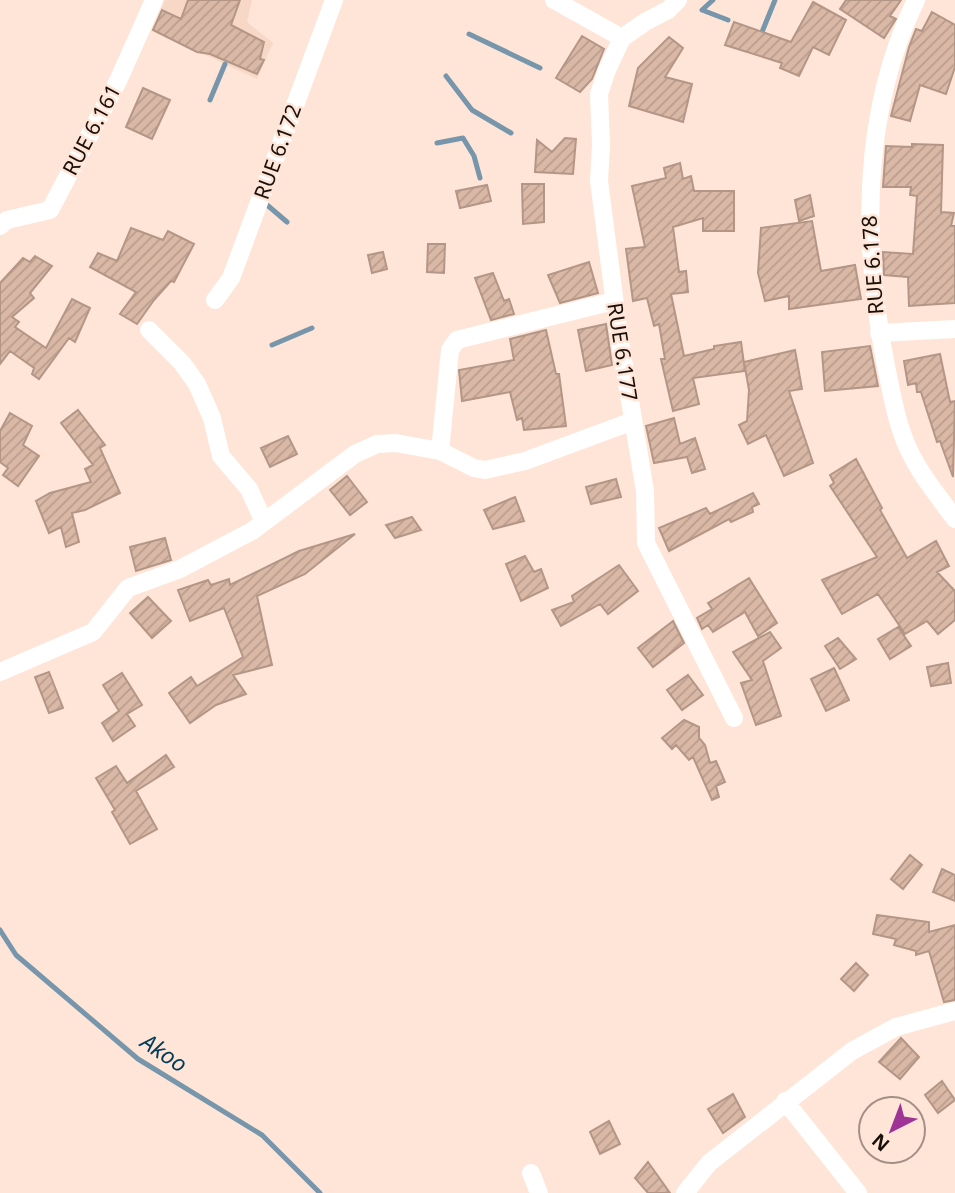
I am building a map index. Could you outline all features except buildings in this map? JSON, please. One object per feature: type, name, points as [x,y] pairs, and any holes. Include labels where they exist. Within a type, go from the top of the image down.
[{"type":"street","name":"RUE 6.161","points":[[0,226],[7,220],[50,210],[118,81],[154,0]]},
{"type":"street","name":"RUE 6.172","points":[[215,300],[231,278],[334,0]]},
{"type":"street","points":[[554,0],[622,38],[668,10],[678,0]]},
{"type":"street","name":"RUE 6.178","points":[[916,0],[904,24],[881,108],[869,193],[870,249],[879,333],[897,421],[909,450],[955,519]]},
{"type":"street","name":"RUE 6.177","points":[[622,38],[599,94],[599,181],[614,300],[645,491],[646,542],[734,718]]},
{"type":"street","points":[[440,451],[450,350],[457,340],[614,300]]},
{"type":"street","points":[[879,333],[955,328]]},
{"type":"street","points":[[149,330],[182,363],[197,383],[212,418],[221,456],[248,489],[264,522]]},
{"type":"street","points":[[0,672],[93,632],[128,588],[180,569],[264,522],[355,454],[377,444],[397,443],[440,451],[474,468],[485,470],[525,461],[633,421]]},
{"type":"street","points":[[685,1193],[709,1163],[785,1101],[874,1037],[896,1027],[955,1011]]},
{"type":"street","points":[[785,1101],[858,1193]]},
{"type":"street","points":[[531,1173],[539,1193]]},
{"type":"shaded area","points":[[165,0],[252,0],[247,22],[273,43],[257,79],[152,30]]},
{"type":"waterway","points":[[713,0],[702,10],[728,20]]},
{"type":"waterway","points":[[762,32],[775,0]]},
{"type":"waterway","points":[[469,34],[540,68]]},
{"type":"waterway","points":[[210,100],[225,64]]},
{"type":"waterway","points":[[446,76],[472,110],[511,133]]},
{"type":"waterway","points":[[437,143],[463,138],[474,156],[480,178]]},
{"type":"waterway","points":[[266,204],[287,222]]},
{"type":"waterway","points":[[272,345],[312,328]]},
{"type":"waterway","name":"Akoo","points":[[0,930],[16,955],[138,1059],[262,1135],[320,1193]]}]
